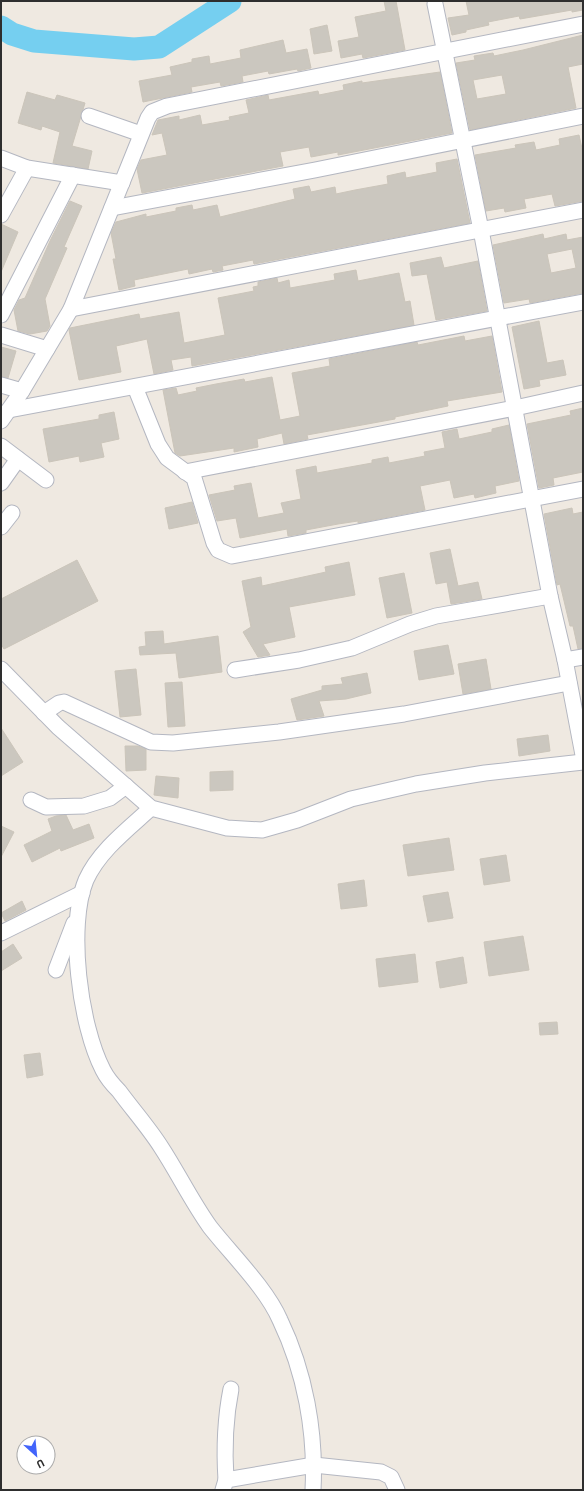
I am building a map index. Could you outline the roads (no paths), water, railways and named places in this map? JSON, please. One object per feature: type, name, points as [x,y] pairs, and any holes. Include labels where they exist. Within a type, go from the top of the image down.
[{"type":"street","points":[[435,4],[481,230],[550,596],[565,660],[583,755]]},
{"type":"street","points":[[5,416],[22,391],[71,309],[141,134],[152,112],[168,106],[583,24]]},
{"type":"street","points":[[89,116],[141,134]]},
{"type":"street","points":[[112,208],[315,170],[583,116]]},
{"type":"street","points":[[1,158],[27,168],[122,183]]},
{"type":"street","points":[[1,215],[27,168]]},
{"type":"street","points":[[1,315],[73,175]]},
{"type":"street","points":[[71,309],[583,210]]},
{"type":"street","points":[[5,416],[135,387],[497,320],[583,302]]},
{"type":"street","points":[[1,335],[47,349]]},
{"type":"street","points":[[1,386],[22,391]]},
{"type":"street","points":[[135,387],[158,444],[167,458],[194,478],[214,543],[218,550],[232,556],[583,489]]},
{"type":"street","points":[[185,472],[514,408],[583,393]]},
{"type":"street","points":[[1,446],[46,480]]},
{"type":"street","points":[[1,483],[18,459]]},
{"type":"street","points":[[1,527],[12,513]]},
{"type":"street","points":[[235,670],[299,660],[352,648],[410,624],[436,616],[550,596]]},
{"type":"street","points":[[565,660],[583,657]]},
{"type":"street","points":[[1,669],[44,713],[151,808],[226,828],[262,830],[297,820],[351,799],[416,784],[485,773],[583,762]]},
{"type":"street","points":[[44,713],[59,702],[64,702],[151,742],[173,743],[279,732],[404,714],[569,684]]},
{"type":"street","points":[[31,800],[46,807],[84,806],[110,798],[126,786]]},
{"type":"street","points":[[56,970],[78,912],[87,879],[105,851],[151,808]]},
{"type":"street","points":[[1,933],[82,893]]},
{"type":"street","points":[[78,912],[81,1005],[95,1052],[103,1072],[160,1146],[209,1225],[258,1286],[280,1318],[303,1386],[311,1423],[314,1465],[313,1490]]},
{"type":"street","points":[[231,1389],[227,1410],[224,1485],[314,1465],[380,1472],[391,1477],[397,1490]]},
{"type":"waterway","points":[[1,27],[12,34],[34,41],[134,49],[159,47],[230,1]]}]
